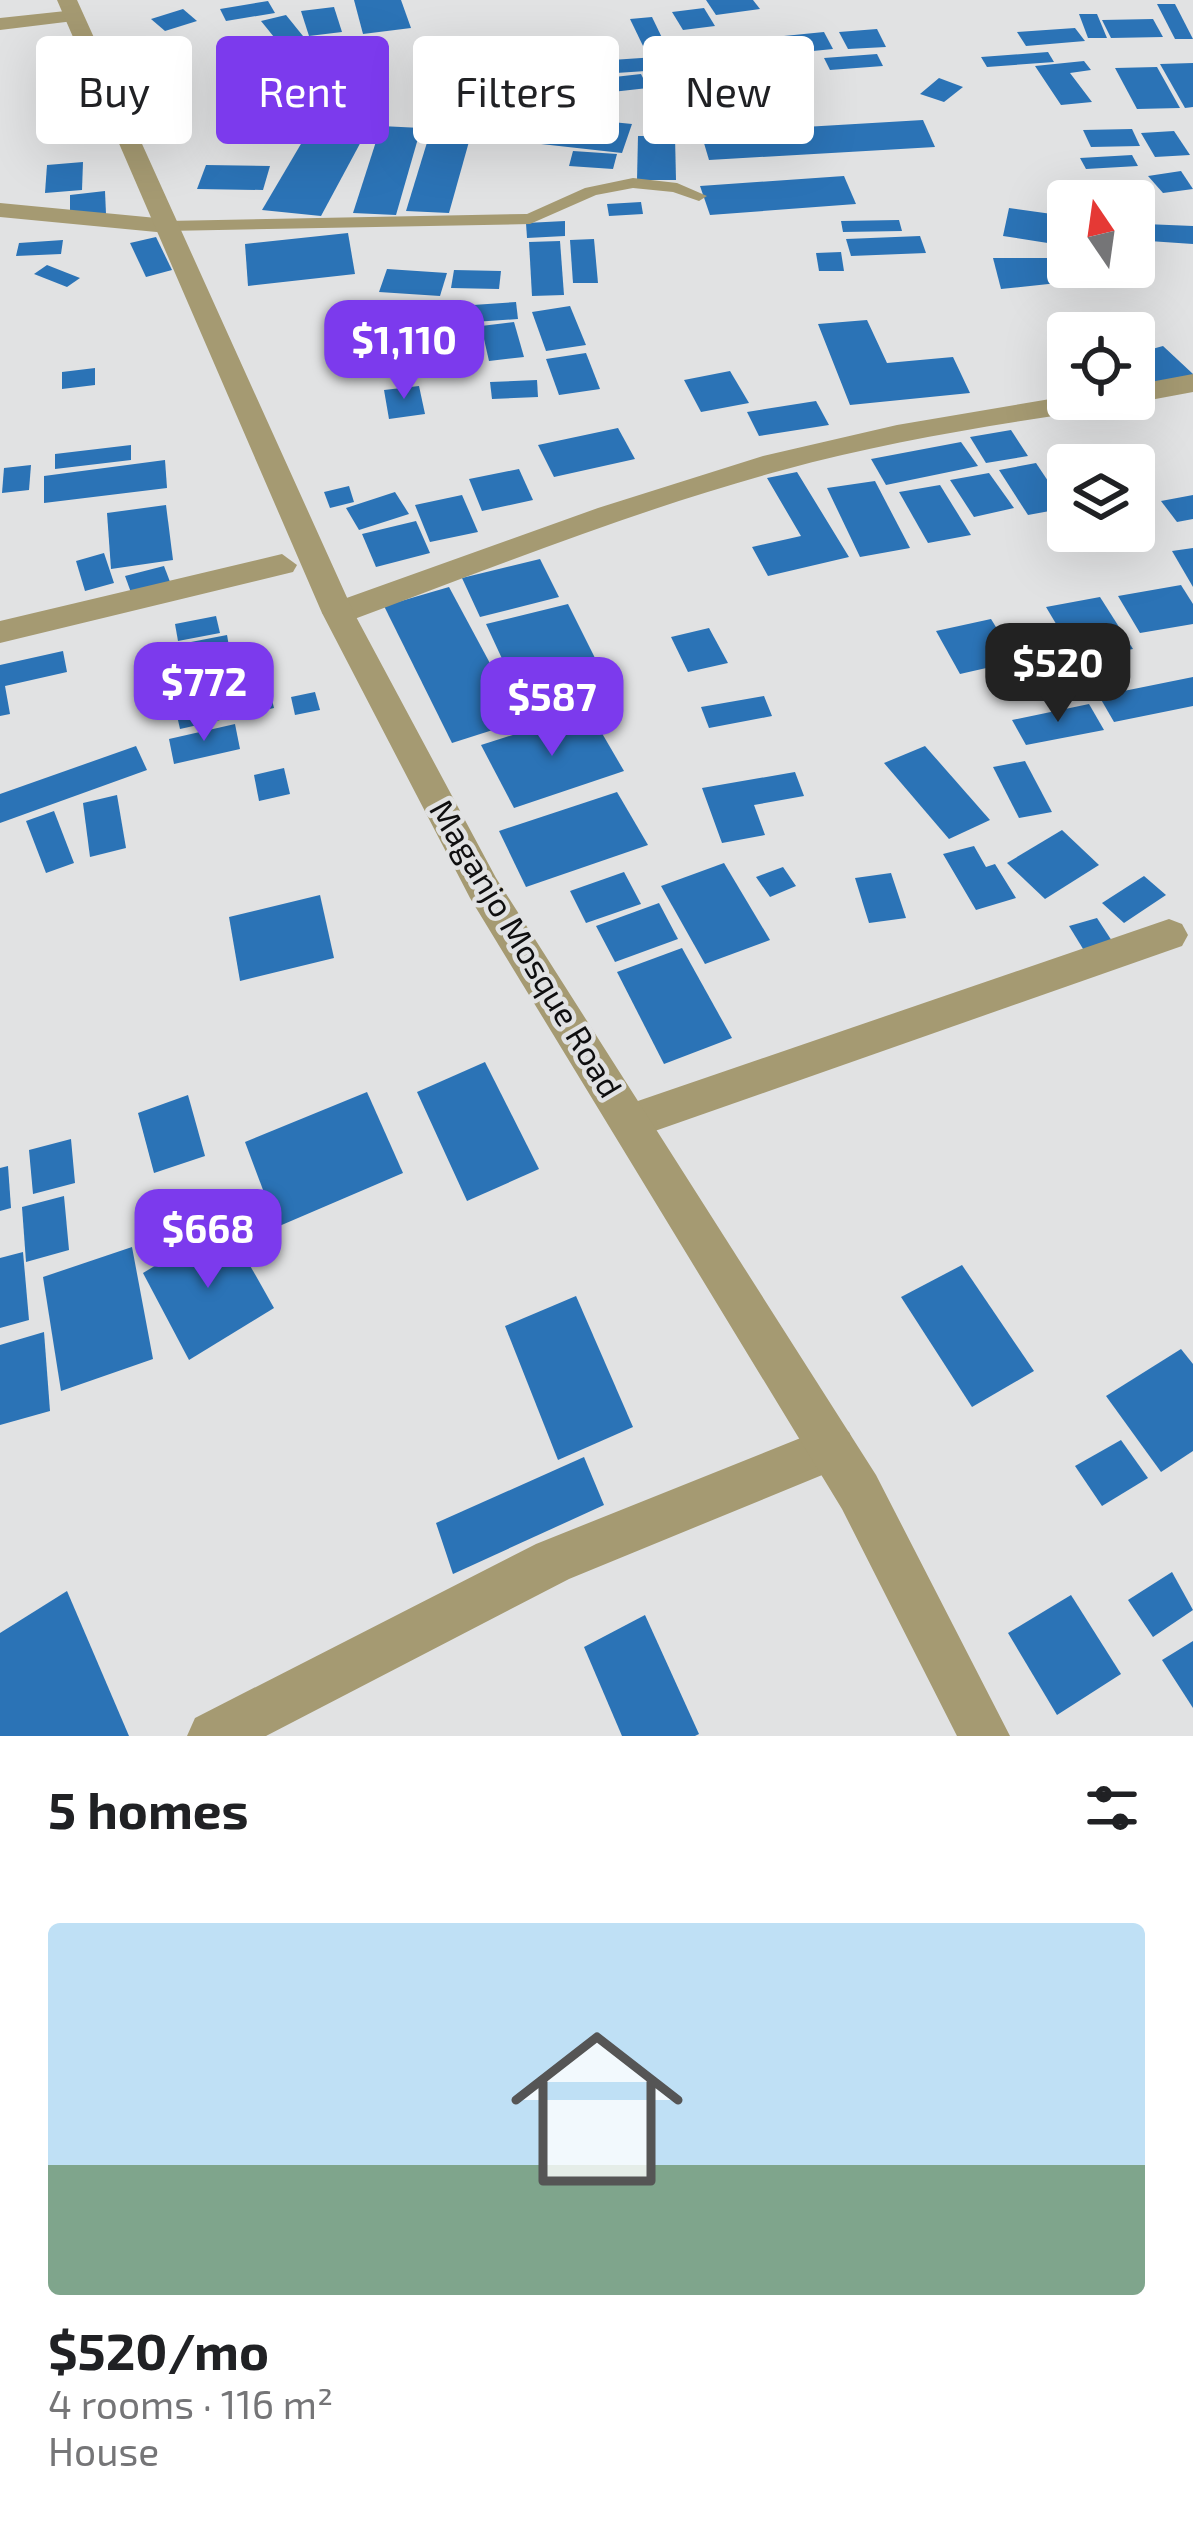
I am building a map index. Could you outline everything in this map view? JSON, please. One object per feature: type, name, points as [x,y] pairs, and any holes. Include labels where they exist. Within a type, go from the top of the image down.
[{"type":"street","points":[[0,24],[71,8]]},
{"type":"street","name":"Maganjo Mosque Road","points":[[71,8],[338,613],[483,888],[832,1448],[984,1736]]},
{"type":"street","points":[[0,210],[167,226]]},
{"type":"street","points":[[1155,390],[1193,383]]},
{"type":"street","points":[[338,613],[636,505],[772,464],[919,428],[1047,408]]},
{"type":"street","points":[[0,632],[282,565]]},
{"type":"street","points":[[632,1121],[1169,935]]},
{"type":"street","points":[[213,1736],[554,1562],[832,1448]]},
{"type":"lane","points":[[167,226],[530,219],[577,191],[624,183],[682,188],[699,196]]},
{"type":"building","points":[[354,0],[401,0],[411,28],[363,34]]},
{"type":"building","points":[[706,0],[753,0],[760,9],[716,15]]},
{"type":"building","points":[[268,1],[275,13],[226,21],[220,9]]},
{"type":"building","points":[[1157,4],[1175,4],[1193,39],[1175,39]]},
{"type":"building","points":[[334,7],[342,32],[309,36],[301,11]]},
{"type":"building","points":[[704,8],[715,26],[683,30],[672,12]]},
{"type":"building","points":[[183,9],[197,21],[165,31],[151,19]]},
{"type":"building","points":[[1079,14],[1097,14],[1107,38],[1088,38]]},
{"type":"building","points":[[286,15],[303,36],[273,36],[261,21]]},
{"type":"building","points":[[652,17],[661,36],[643,36],[643,46],[630,19]]},
{"type":"building","points":[[1153,19],[1163,37],[1111,38],[1102,20]]},
{"type":"building","points":[[1075,28],[1085,41],[1026,46],[1017,32]]},
{"type":"building","points":[[877,29],[886,47],[848,49],[839,32]]},
{"type":"building","points":[[824,32],[833,49],[814,51],[814,36],[784,36]]},
{"type":"building","points":[[1048,52],[1054,62],[987,67],[981,57]]},
{"type":"building","points":[[877,54],[883,66],[830,70],[824,58]]},
{"type":"building","points":[[643,58],[643,71],[619,73],[619,60]]},
{"type":"building","points":[[1084,61],[1091,70],[1070,73],[1092,102],[1061,105],[1035,66]]},
{"type":"building","points":[[1193,63],[1193,107],[1185,108],[1160,64]]},
{"type":"building","points":[[1157,67],[1180,108],[1137,109],[1115,68]]},
{"type":"building","points":[[641,74],[643,89],[619,91],[619,76]]},
{"type":"building","points":[[939,78],[963,87],[944,102],[920,94]]},
{"type":"building","points":[[923,120],[935,147],[709,160],[704,144],[814,144],[814,126]]},
{"type":"building","points":[[619,123],[632,124],[622,153],[541,144],[619,144]]},
{"type":"building","points":[[389,126],[413,128],[416,144],[396,215],[353,213],[375,144],[389,144]]},
{"type":"building","points":[[1132,129],[1140,146],[1091,147],[1083,130]]},
{"type":"building","points":[[1174,131],[1190,155],[1155,157],[1141,133]]},
{"type":"building","points":[[638,136],[643,136],[643,144],[675,144],[676,180],[637,180]]},
{"type":"building","points":[[301,144],[360,144],[321,216],[262,210]]},
{"type":"building","points":[[427,144],[468,144],[449,213],[406,211]]},
{"type":"building","points":[[573,151],[617,154],[613,169],[569,166]]},
{"type":"building","points":[[1132,155],[1138,166],[1086,169],[1080,158]]},
{"type":"building","points":[[83,162],[82,190],[45,193],[47,165]]},
{"type":"building","points":[[206,165],[270,166],[263,190],[197,189]]},
{"type":"building","points":[[1181,171],[1193,189],[1163,193],[1148,176]]},
{"type":"building","points":[[844,176],[856,204],[710,215],[700,186]]},
{"type":"building","points":[[105,191],[106,214],[70,218],[70,195]]},
{"type":"building","points":[[641,202],[643,214],[609,216],[607,204]]},
{"type":"building","points":[[1009,208],[1047,213],[1047,243],[1003,236]]},
{"type":"building","points":[[899,220],[902,231],[843,232],[841,221]]},
{"type":"building","points":[[565,221],[565,236],[527,238],[526,223]]},
{"type":"building","points":[[1155,224],[1193,226],[1193,244],[1155,241]]},
{"type":"building","points":[[348,233],[355,274],[248,286],[245,244]]},
{"type":"building","points":[[920,236],[926,253],[851,256],[846,239]]},
{"type":"building","points":[[156,237],[172,270],[146,277],[130,243]]},
{"type":"building","points":[[594,239],[598,283],[573,283],[570,240]]},
{"type":"building","points":[[63,240],[61,254],[16,256],[19,243]]},
{"type":"building","points":[[560,241],[564,295],[532,296],[529,242]]},
{"type":"building","points":[[841,252],[844,271],[819,271],[816,253]]},
{"type":"building","points":[[993,258],[1047,258],[1047,284],[1001,289]]},
{"type":"building","points":[[47,265],[80,278],[67,287],[34,274]]},
{"type":"building","points":[[387,269],[447,273],[440,296],[379,292]]},
{"type":"building","points":[[454,270],[501,271],[499,289],[451,288]]},
{"type":"building","points":[[516,302],[518,319],[445,324],[443,307]]},
{"type":"building","points":[[570,306],[586,345],[546,351],[532,312]]},
{"type":"building","points":[[867,320],[887,363],[953,357],[970,393],[850,405],[818,324]]},
{"type":"building","points":[[514,322],[524,357],[489,361],[481,326]]},
{"type":"building","points":[[1163,346],[1193,374],[1193,383],[1158,394],[1155,348]]},
{"type":"building","points":[[586,353],[600,389],[559,395],[546,359]]},
{"type":"building","points":[[95,368],[95,385],[62,389],[62,372]]},
{"type":"building","points":[[730,371],[749,403],[701,412],[684,380]]},
{"type":"building","points":[[537,380],[538,397],[492,399],[490,382]]},
{"type":"building","points":[[419,386],[425,414],[389,419],[384,390]]},
{"type":"building","points":[[816,401],[829,425],[759,436],[747,412]]},
{"type":"building","points":[[618,428],[635,459],[554,477],[538,445]]},
{"type":"building","points":[[1011,430],[1028,456],[986,463],[970,437]]},
{"type":"building","points":[[961,442],[978,466],[886,485],[871,459]]},
{"type":"building","points":[[131,445],[131,460],[55,469],[55,454]]},
{"type":"building","points":[[165,460],[167,488],[44,503],[44,476]]},
{"type":"building","points":[[1036,463],[1047,480],[1047,512],[1028,515],[999,470]]},
{"type":"building","points":[[31,465],[29,490],[2,493],[4,468]]},
{"type":"building","points":[[519,469],[533,500],[482,511],[469,479]]},
{"type":"building","points":[[797,472],[849,557],[768,576],[752,547],[801,536],[767,478]]},
{"type":"building","points":[[989,473],[1014,508],[974,517],[950,480]]},
{"type":"building","points":[[875,481],[910,548],[860,557],[827,488]]},
{"type":"building","points":[[940,485],[971,535],[928,543],[899,492]]},
{"type":"building","points":[[349,486],[354,502],[330,508],[324,492]]},
{"type":"building","points":[[395,492],[409,514],[359,530],[346,508]]},
{"type":"building","points":[[462,495],[478,532],[430,542],[415,505]]},
{"type":"building","points":[[1193,495],[1193,519],[1177,522],[1161,501]]},
{"type":"building","points":[[166,505],[173,560],[111,569],[107,513]]},
{"type":"building","points":[[416,521],[430,553],[376,567],[362,534]]},
{"type":"building","points":[[1193,548],[1193,587],[1172,551]]},
{"type":"building","points":[[104,553],[114,583],[85,591],[76,561]]},
{"type":"building","points":[[540,559],[559,597],[480,617],[462,578]]},
{"type":"building","points":[[164,566],[172,587],[133,598],[125,576]]},
{"type":"building","points":[[1181,585],[1193,604],[1193,624],[1140,633],[1118,596]]},
{"type":"building","points":[[449,587],[521,721],[452,743],[384,606]]},
{"type":"building","points":[[1100,597],[1133,649],[1077,659],[1046,607]]},
{"type":"building","points":[[568,604],[605,678],[521,700],[486,624]]},
{"type":"building","points":[[216,616],[220,633],[178,641],[175,624]]},
{"type":"building","points":[[991,619],[1017,661],[960,674],[936,631]]},
{"type":"building","points":[[709,628],[728,663],[688,672],[671,637]]},
{"type":"building","points":[[227,635],[232,663],[166,677],[160,648]]},
{"type":"building","points":[[63,651],[67,672],[5,686],[10,714],[0,716],[0,665]]},
{"type":"building","points":[[262,660],[274,708],[180,729],[169,680]]},
{"type":"building","points":[[1193,677],[1193,706],[1114,722],[1099,696]]},
{"type":"building","points":[[315,692],[320,710],[295,715],[291,697]]},
{"type":"building","points":[[764,696],[772,716],[709,728],[701,707]]},
{"type":"building","points":[[1089,704],[1104,730],[1026,745],[1012,720]]},
{"type":"building","points":[[589,711],[624,771],[514,808],[481,745]]},
{"type":"building","points":[[235,724],[240,749],[174,764],[169,739]]},
{"type":"building","points":[[136,746],[147,770],[0,823],[0,794]]},
{"type":"building","points":[[925,746],[990,820],[949,839],[884,763]]},
{"type":"building","points":[[1025,761],[1052,812],[1019,818],[993,767]]},
{"type":"building","points":[[284,768],[290,794],[259,801],[254,775]]},
{"type":"building","points":[[795,772],[804,796],[754,805],[765,835],[722,843],[702,788]]},
{"type":"building","points":[[617,792],[648,845],[526,887],[499,831]]},
{"type":"building","points":[[117,795],[126,848],[90,857],[83,803]]},
{"type":"building","points":[[54,811],[74,863],[46,873],[26,821]]},
{"type":"building","points":[[1062,830],[1099,865],[1045,899],[1007,863]]},
{"type":"building","points":[[974,846],[986,867],[995,864],[1016,898],[976,910],[943,854]]},
{"type":"building","points":[[724,863],[770,940],[705,964],[661,886]]},
{"type":"building","points":[[783,867],[796,886],[770,897],[756,877]]},
{"type":"building","points":[[624,872],[641,904],[586,923],[570,891]]},
{"type":"building","points":[[891,873],[906,918],[869,923],[855,878]]},
{"type":"building","points":[[1144,876],[1166,895],[1124,923],[1102,903]]},
{"type":"building","points":[[320,895],[334,958],[240,981],[229,917]]},
{"type":"building","points":[[659,903],[678,939],[615,962],[596,926]]},
{"type":"building","points":[[1097,918],[1125,961],[1096,970],[1069,926]]},
{"type":"building","points":[[682,948],[732,1038],[664,1064],[617,972]]},
{"type":"building","points":[[485,1062],[539,1169],[467,1201],[417,1092]]},
{"type":"building","points":[[367,1092],[403,1173],[277,1227],[245,1142]]},
{"type":"building","points":[[188,1095],[205,1156],[154,1173],[138,1113]]},
{"type":"building","points":[[71,1139],[75,1183],[33,1194],[29,1150]]},
{"type":"building","points":[[8,1166],[11,1208],[0,1211],[0,1168]]},
{"type":"building","points":[[64,1196],[69,1250],[26,1262],[22,1207]]},
{"type":"building","points":[[226,1223],[274,1308],[189,1360],[143,1273]]},
{"type":"building","points":[[132,1247],[153,1359],[61,1391],[43,1277]]},
{"type":"building","points":[[23,1252],[29,1320],[0,1328],[0,1258]]},
{"type":"building","points":[[962,1265],[1034,1371],[972,1407],[901,1297]]},
{"type":"building","points":[[576,1296],[633,1427],[558,1460],[505,1326]]},
{"type":"building","points":[[44,1332],[50,1411],[0,1425],[0,1345]]},
{"type":"building","points":[[1181,1349],[1193,1364],[1193,1451],[1161,1472],[1106,1396]]},
{"type":"building","points":[[1121,1440],[1148,1478],[1102,1506],[1075,1466]]},
{"type":"building","points":[[584,1457],[604,1505],[453,1574],[436,1523]]},
{"type":"building","points":[[1172,1572],[1193,1610],[1153,1637],[1128,1600]]},
{"type":"building","points":[[67,1591],[129,1736],[0,1736],[0,1633]]},
{"type":"building","points":[[1071,1595],[1121,1674],[1057,1715],[1008,1633]]},
{"type":"building","points":[[645,1615],[699,1734],[695,1736],[622,1736],[584,1647]]},
{"type":"building","points":[[1193,1641],[1193,1708],[1162,1660]]}]
